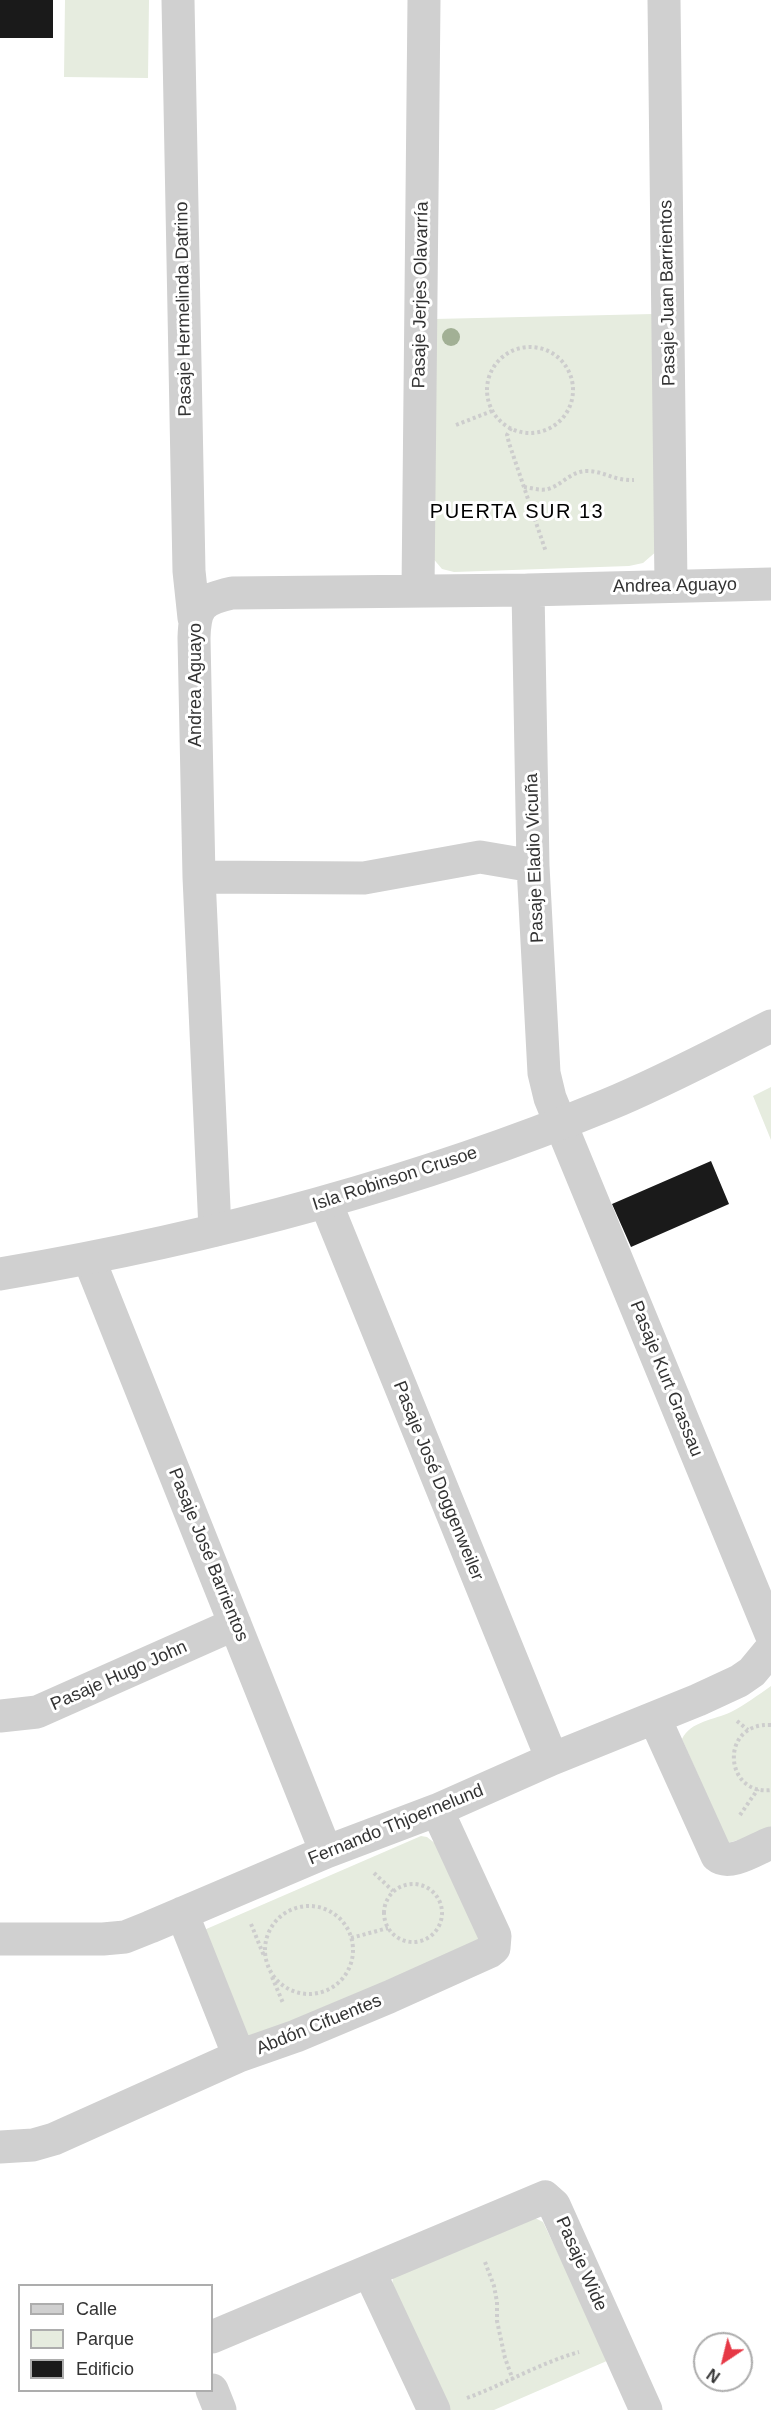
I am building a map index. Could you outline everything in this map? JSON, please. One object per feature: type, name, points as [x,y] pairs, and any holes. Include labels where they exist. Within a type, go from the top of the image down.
[{"type":"street","name":"Pasaje Hermelinda Datrino","points":[[177,0],[189,572],[195,618]]},
{"type":"street","name":"Pasaje Jerjes Olavarría","points":[[418,590],[424,0]]},
{"type":"street","name":"Pasaje Juan Barrientos","points":[[664,0],[671,585]]},
{"type":"street","name":"Andrea Aguayo","points":[[214,1230],[199,877],[195,618],[198,610],[209,599],[232,593],[771,584]]},
{"type":"street","name":"Pasaje Eladio Vicuña","points":[[542,589],[533,866],[544,1072],[550,1098],[560,1124]]},
{"type":"street","points":[[199,877],[364,878],[480,857],[533,866]]},
{"type":"street","name":"Isla Robinson Crusoe","points":[[0,1274],[89,1259],[270,1218],[401,1179],[560,1124],[656,1083],[771,1026]]},
{"type":"street","name":"Pasaje Kurt Grassau","points":[[560,1124],[771,1634]]},
{"type":"street","name":"Pasaje José Doggenweiler","points":[[326,1203],[552,1759]]},
{"type":"street","name":"Pasaje José Barrientos","points":[[89,1259],[326,1852]]},
{"type":"street","name":"Pasaje Hugo John","points":[[0,1716],[37,1712],[235,1624]]},
{"type":"street","name":"Fernando Thjoernelund","points":[[0,1939],[125,1936],[326,1852],[437,1810],[552,1759],[655,1719],[739,1681],[752,1672],[771,1649]]},
{"type":"street","points":[[655,1719],[719,1859],[729,1860],[771,1843]]},
{"type":"street","name":"Abdón Cifuentes","points":[[0,2146],[33,2145],[54,2139],[239,2056],[296,2036],[421,1983],[484,1955],[494,1948],[495,1936],[437,1810]]},
{"type":"street","points":[[182,1913],[239,2056]]},
{"type":"street","name":"Pasaje Wide","points":[[213,2337],[541,2198],[552,2201],[646,2410]]},
{"type":"street","points":[[369,2271],[445,2406]]},
{"type":"street","points":[[213,2392],[220,2410]]},
{"type":"path","points":[[525,346],[545,348],[562,359],[572,377],[573,397],[570,407],[558,423],[540,432],[530,433],[511,428],[495,416],[487,397],[492,368],[515,349],[525,346]]},
{"type":"path","points":[[511,428],[507,435],[508,443],[524,487],[542,589]]},
{"type":"path","points":[[524,487],[547,489],[585,470],[595,471],[618,480],[670,476]]},
{"type":"path","points":[[771,1725],[748,1730],[737,1742],[733,1755],[736,1770],[744,1782],[758,1789],[771,1790]]},
{"type":"path","points":[[407,1884],[422,1886],[435,1894],[442,1909],[442,1917],[430,1937],[415,1942],[407,1941],[399,1939],[388,1928],[385,1920],[385,1905],[388,1898],[399,1887],[407,1884]]},
{"type":"path","points":[[237,1890],[296,2036]]},
{"type":"path","points":[[317,1907],[328,1911],[339,1918],[351,1938],[353,1950],[347,1972],[330,1989],[318,1993],[295,1992],[275,1978],[265,1957],[268,1933],[275,1922],[294,1909],[317,1907]]},
{"type":"path","points":[[351,1938],[388,1928]]},
{"type":"path","points":[[470,2228],[494,2286],[499,2331],[513,2380]]},
{"type":"path","points":[[445,2406],[513,2380],[542,2364],[616,2342]]},
{"type":"green space","points":[[65,0],[149,0],[148,78],[64,77]]},
{"type":"green space","points":[[653,314],[658,550],[643,563],[629,566],[454,572],[442,569],[431,556],[434,319]]},
{"type":"green space","points":[[771,1087],[771,1140],[753,1096]]},
{"type":"green space","points":[[771,1686],[771,1830],[728,1843],[682,1739],[691,1728],[731,1712]]},
{"type":"green space","points":[[421,1836],[427,1837],[441,1848],[479,1940],[254,2039],[247,2035],[204,1930]]},
{"type":"green space","points":[[535,2218],[543,2222],[609,2360],[494,2410],[446,2410],[392,2287],[393,2276]]},
{"type":"building","points":[[0,0],[53,0],[53,38],[0,38]]},
{"type":"building","points":[[711,1161],[729,1204],[631,1247],[612,1204]]},
{"type":"district","name":"PUERTA SUR 13","points":[[517,512]]}]
